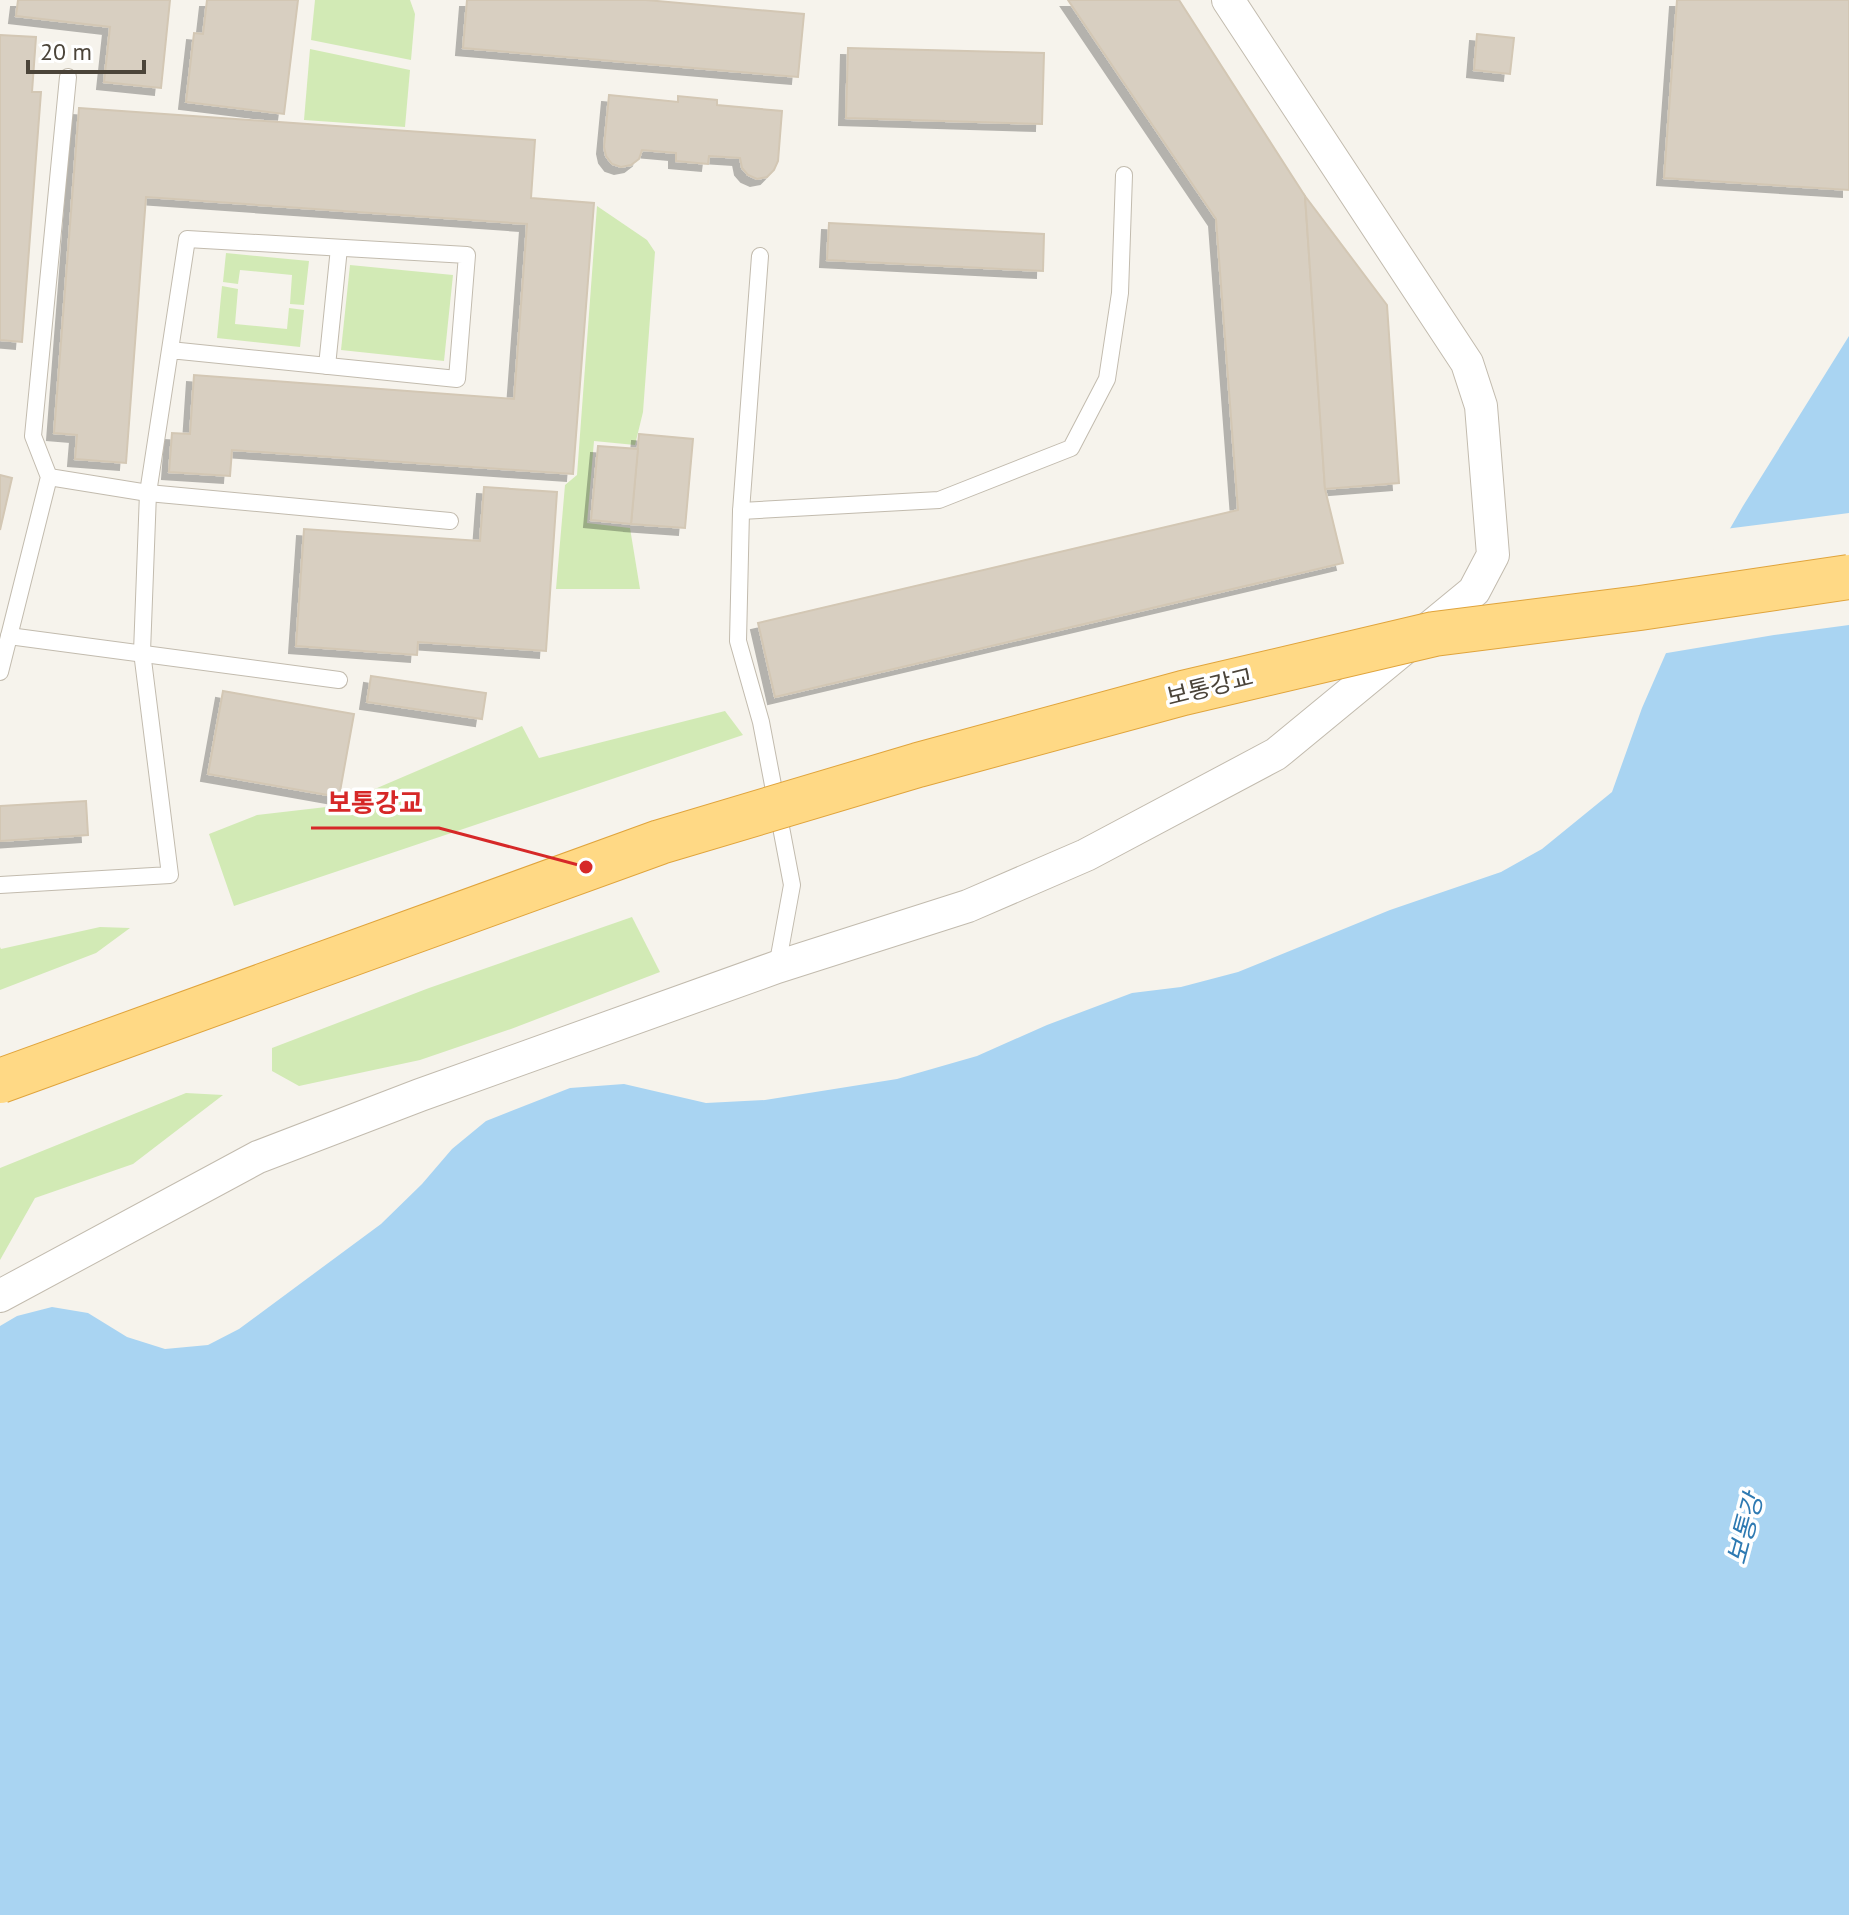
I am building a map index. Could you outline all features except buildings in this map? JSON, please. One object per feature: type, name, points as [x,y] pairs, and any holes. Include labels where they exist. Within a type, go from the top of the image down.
[{"type":"highway","name":"보통강교","points":[[0,1081],[660,842],[918,765],[1183,693],[1434,634],[1849,577]]},
{"type":"street","points":[[0,1296],[258,1157],[420,1095],[777,967],[968,906],[1086,855],[1276,754],[1474,591],[1493,555],[1481,406],[1467,363],[1228,0]]},
{"type":"lane","points":[[0,672],[49,477],[33,436],[68,77]]},
{"type":"lane","points":[[741,511],[939,500],[1071,448],[1107,379],[1120,293],[1124,175]]},
{"type":"lane","points":[[0,885],[170,875],[142,652],[148,493],[187,239],[467,255],[457,379],[170,350]]},
{"type":"lane","points":[[327,366],[339,248]]},
{"type":"lane","points":[[760,256],[741,511],[738,641],[761,722],[792,885],[777,967]]},
{"type":"lane","points":[[49,477],[148,493],[450,521]]},
{"type":"lane","points":[[9,636],[339,680]]},
{"type":"green space","points":[[315,0],[410,0],[415,14],[411,60],[311,40]]},
{"type":"green space","points":[[310,49],[410,70],[405,127],[304,120]]},
{"type":"green space","points":[[597,206],[647,240],[655,252],[643,412],[635,445],[594,441],[587,523],[630,528],[640,589],[556,589],[565,485],[577,475]]},
{"type":"green space","points":[[226,253],[309,261],[304,305],[290,304],[292,275],[240,270],[238,284],[223,282]]},
{"type":"green space","points":[[350,265],[453,275],[444,361],[341,350]]},
{"type":"green space","points":[[222,286],[238,289],[235,324],[287,329],[289,308],[304,310],[300,347],[217,338]]},
{"type":"green space","points":[[725,711],[743,735],[234,906],[209,834],[257,815],[335,806],[522,726],[539,758]]},
{"type":"green space","points":[[632,917],[660,972],[420,1060],[299,1086],[272,1071],[272,1048],[429,988]]},
{"type":"green space","points":[[100,927],[130,928],[96,953],[0,990],[0,947]]},
{"type":"green space","points":[[186,1093],[223,1095],[133,1164],[35,1198],[0,1260],[0,1168]]},
{"type":"water","name":"보통강","points":[[1849,336],[1849,1915],[0,1915],[0,1326],[17,1316],[52,1307],[88,1313],[127,1337],[165,1349],[208,1345],[239,1329],[381,1224],[452,1149],[486,1121],[570,1088],[624,1084],[706,1103],[765,1100],[897,1079],[977,1056],[1132,993],[1181,987],[1238,972],[1390,910],[1501,872],[1542,849],[1612,792],[1642,708],[1690,598],[1743,506]]},
{"type":"pier","points":[[1849,513],[1849,625],[1661,654],[1686,596],[1725,529]]},
{"type":"place","name":"보통강교","points":[[586,867]]}]
